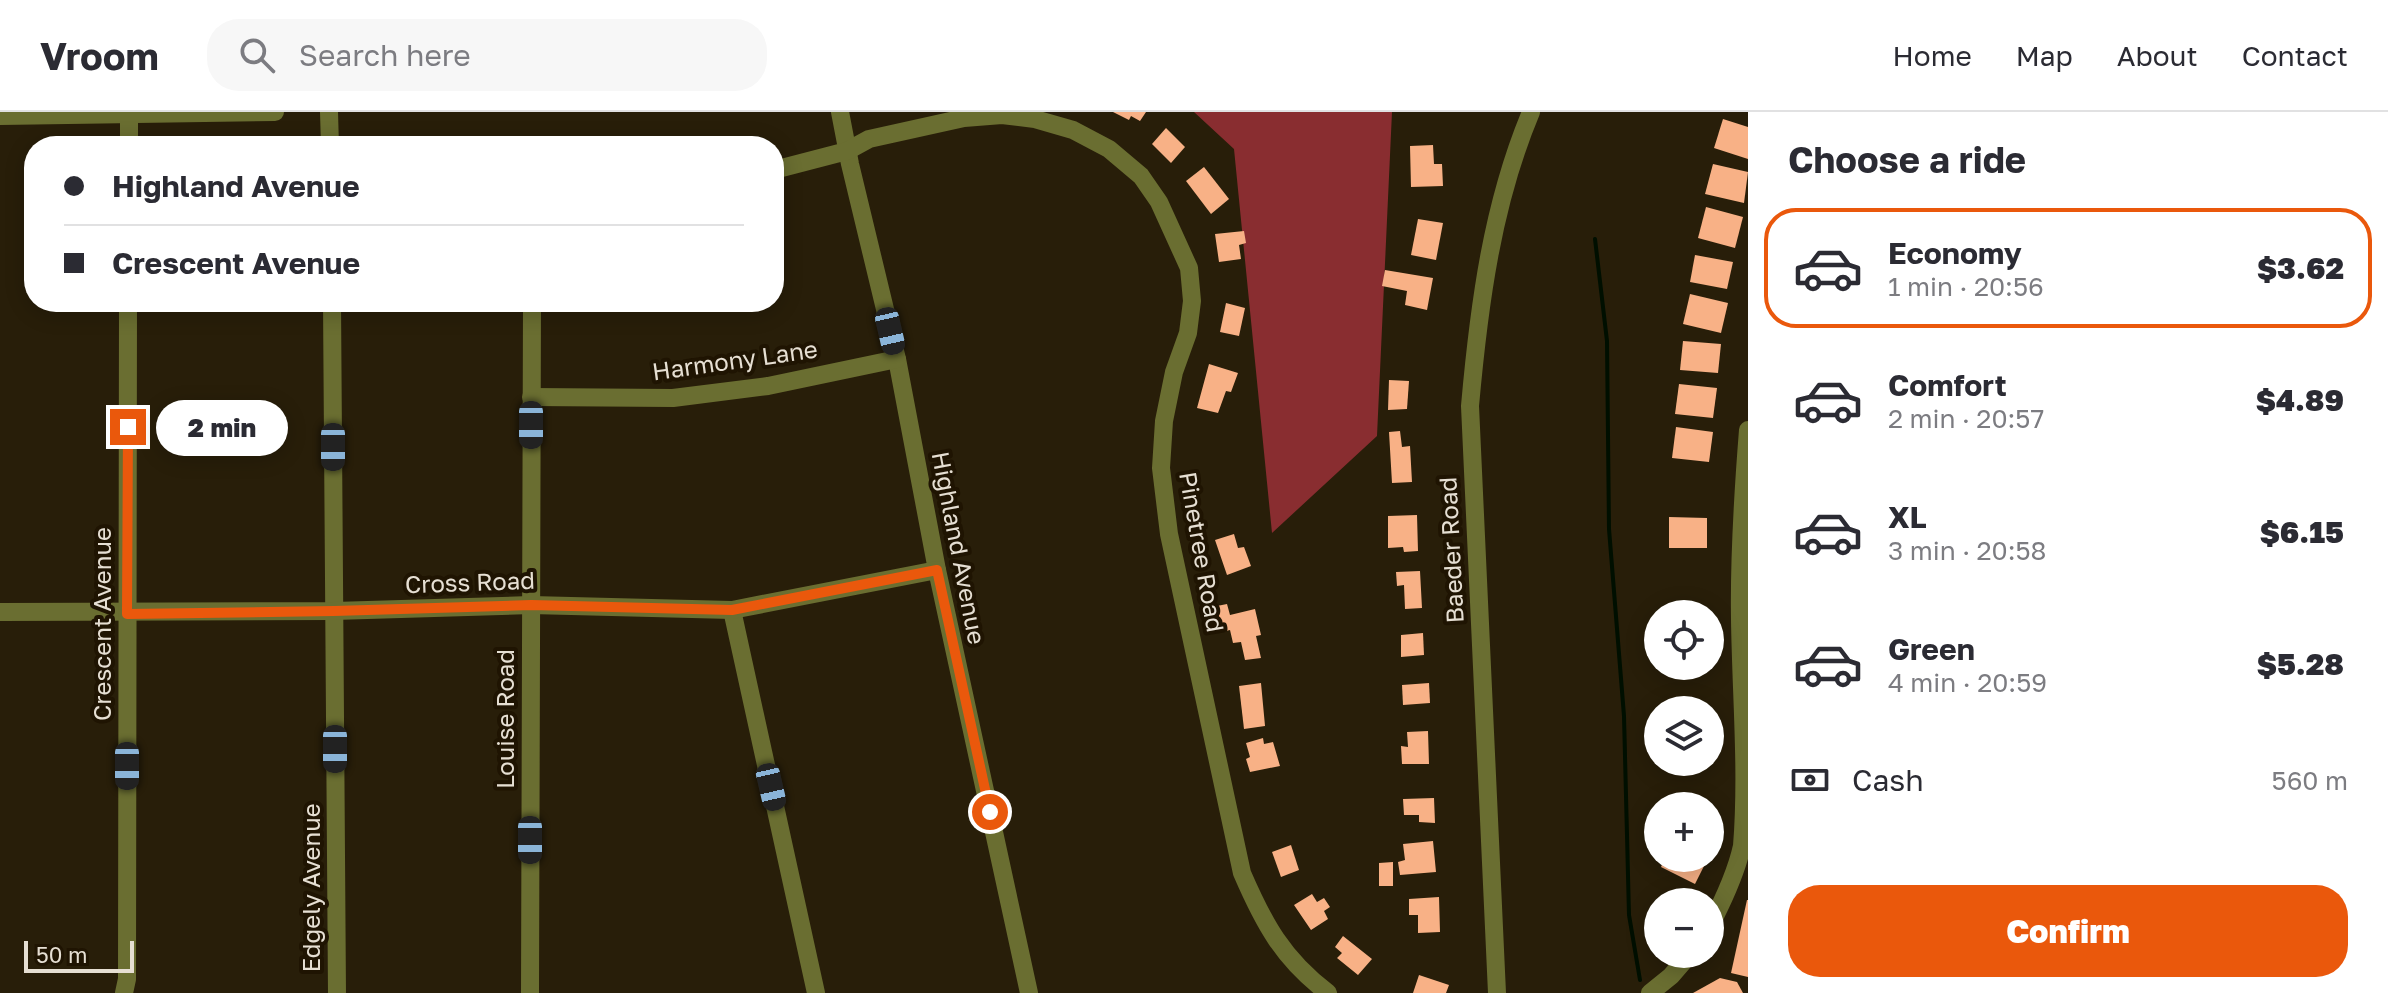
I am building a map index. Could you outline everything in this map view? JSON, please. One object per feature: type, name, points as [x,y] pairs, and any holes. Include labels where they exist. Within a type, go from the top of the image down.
[{"type":"street","points":[[0,116],[275,112]]},
{"type":"street","points":[[329,112],[330,136]]},
{"type":"street","name":"Highland Avenue","points":[[840,112],[897,359],[937,570],[1029,993]]},
{"type":"street","name":"Baeder Road","points":[[1497,993],[1470,406],[1478,314],[1490,246],[1515,149],[1531,112]]},
{"type":"street","points":[[129,113],[129,136]]},
{"type":"street","name":"Pinetree Road","points":[[784,167],[847,151],[869,139],[964,118],[1002,115],[1035,119],[1073,130],[1109,149],[1141,176],[1159,202],[1189,268],[1192,301],[1188,333],[1174,372],[1164,421],[1161,468],[1178,579],[1242,873],[1264,923],[1286,956],[1328,993]]},
{"type":"street","name":"Crescent Avenue","points":[[124,993],[127,963],[128,312]]},
{"type":"street","name":"Edgely Avenue","points":[[332,312],[337,993]]},
{"type":"street","name":"Louise Road","points":[[530,993],[532,312]]},
{"type":"street","name":"Harmony Lane","points":[[531,397],[673,398],[768,386],[897,359]]},
{"type":"street","points":[[1724,896],[1742,847],[1747,784],[1740,619],[1743,487],[1748,430]]},
{"type":"street","name":"Cross Road","points":[[0,612],[127,614],[531,605],[732,610],[937,570]]},
{"type":"street","points":[[732,610],[816,993]]},
{"type":"street","points":[[1650,993],[1678,968]]},
{"type":"shaded area","points":[[1194,112],[1392,112],[1377,436],[1272,533],[1234,149]]},
{"type":"building","points":[[1113,112],[1146,112],[1140,121],[1131,116],[1129,120]]},
{"type":"building","points":[[1723,119],[1748,127],[1748,159],[1714,148]]},
{"type":"building","points":[[1166,128],[1185,147],[1171,163],[1152,144]]},
{"type":"building","points":[[1433,145],[1434,164],[1442,164],[1443,186],[1411,187],[1410,146]]},
{"type":"building","points":[[1713,164],[1748,172],[1744,203],[1705,194]]},
{"type":"building","points":[[1204,167],[1229,199],[1211,214],[1186,181]]},
{"type":"building","points":[[1706,207],[1743,217],[1735,248],[1698,238]]},
{"type":"building","points":[[1418,219],[1443,223],[1436,260],[1411,255]]},
{"type":"building","points":[[1244,231],[1246,243],[1239,245],[1241,259],[1219,262],[1215,234]]},
{"type":"building","points":[[1695,255],[1733,262],[1727,289],[1690,282]]},
{"type":"building","points":[[1385,270],[1433,278],[1427,310],[1405,305],[1407,291],[1382,286]]},
{"type":"building","points":[[1690,294],[1728,303],[1721,333],[1683,324]]},
{"type":"building","points":[[1226,303],[1245,308],[1239,336],[1220,332]]},
{"type":"building","points":[[1683,341],[1721,344],[1718,373],[1680,370]]},
{"type":"building","points":[[1209,364],[1238,373],[1231,392],[1226,391],[1218,413],[1197,408]]},
{"type":"building","points":[[1389,380],[1409,381],[1407,409],[1388,410]]},
{"type":"building","points":[[1679,384],[1717,388],[1713,418],[1675,414]]},
{"type":"building","points":[[1676,427],[1713,432],[1709,462],[1672,458]]},
{"type":"building","points":[[1400,431],[1402,447],[1410,446],[1412,482],[1392,483],[1389,432]]},
{"type":"building","points":[[1417,515],[1418,551],[1404,552],[1403,547],[1388,548],[1388,516]]},
{"type":"building","points":[[1669,517],[1707,518],[1707,548],[1669,548]]},
{"type":"building","points":[[1234,534],[1238,548],[1244,547],[1251,566],[1227,575],[1215,540]]},
{"type":"building","points":[[1420,571],[1422,608],[1405,609],[1404,585],[1397,586],[1396,572]]},
{"type":"building","points":[[1227,604],[1230,615],[1255,609],[1261,635],[1256,636],[1261,658],[1245,660],[1241,642],[1233,643],[1230,630],[1222,632],[1217,606]]},
{"type":"building","points":[[1423,633],[1424,655],[1401,657],[1401,635]]},
{"type":"building","points":[[1261,683],[1265,726],[1244,729],[1239,686]]},
{"type":"building","points":[[1429,683],[1430,703],[1403,705],[1402,685]]},
{"type":"building","points":[[1428,731],[1429,764],[1402,764],[1401,746],[1408,747],[1407,732]]},
{"type":"building","points":[[1263,738],[1264,744],[1273,742],[1280,766],[1250,772],[1246,743]]},
{"type":"building","points":[[1434,798],[1435,823],[1419,822],[1419,815],[1404,815],[1403,799]]},
{"type":"building","points":[[1433,841],[1436,872],[1400,875],[1398,862],[1405,860],[1403,844]]},
{"type":"building","points":[[1291,845],[1299,870],[1281,877],[1272,852]]},
{"type":"building","points":[[1393,862],[1393,886],[1379,886],[1379,863]]},
{"type":"building","points":[[1671,872],[1701,872],[1695,884]]},
{"type":"building","points":[[1312,894],[1317,902],[1324,898],[1330,907],[1324,911],[1328,919],[1311,930],[1294,905]]},
{"type":"building","points":[[1439,897],[1440,932],[1418,933],[1418,915],[1409,915],[1409,899]]},
{"type":"building","points":[[1748,900],[1748,977],[1731,973]]},
{"type":"building","points":[[1343,936],[1372,959],[1358,975],[1337,958],[1342,953],[1335,947]]},
{"type":"building","points":[[1419,975],[1449,985],[1446,993],[1413,993]]},
{"type":"building","points":[[1720,978],[1737,982],[1743,993],[1693,993]]},
{"type":"waterway","points":[[1595,239],[1607,341],[1609,529],[1624,716],[1629,915],[1640,980]]},
{"type":"route","points":[[128,427],[127,614],[531,605],[732,610],[937,570],[990,812]]}]
